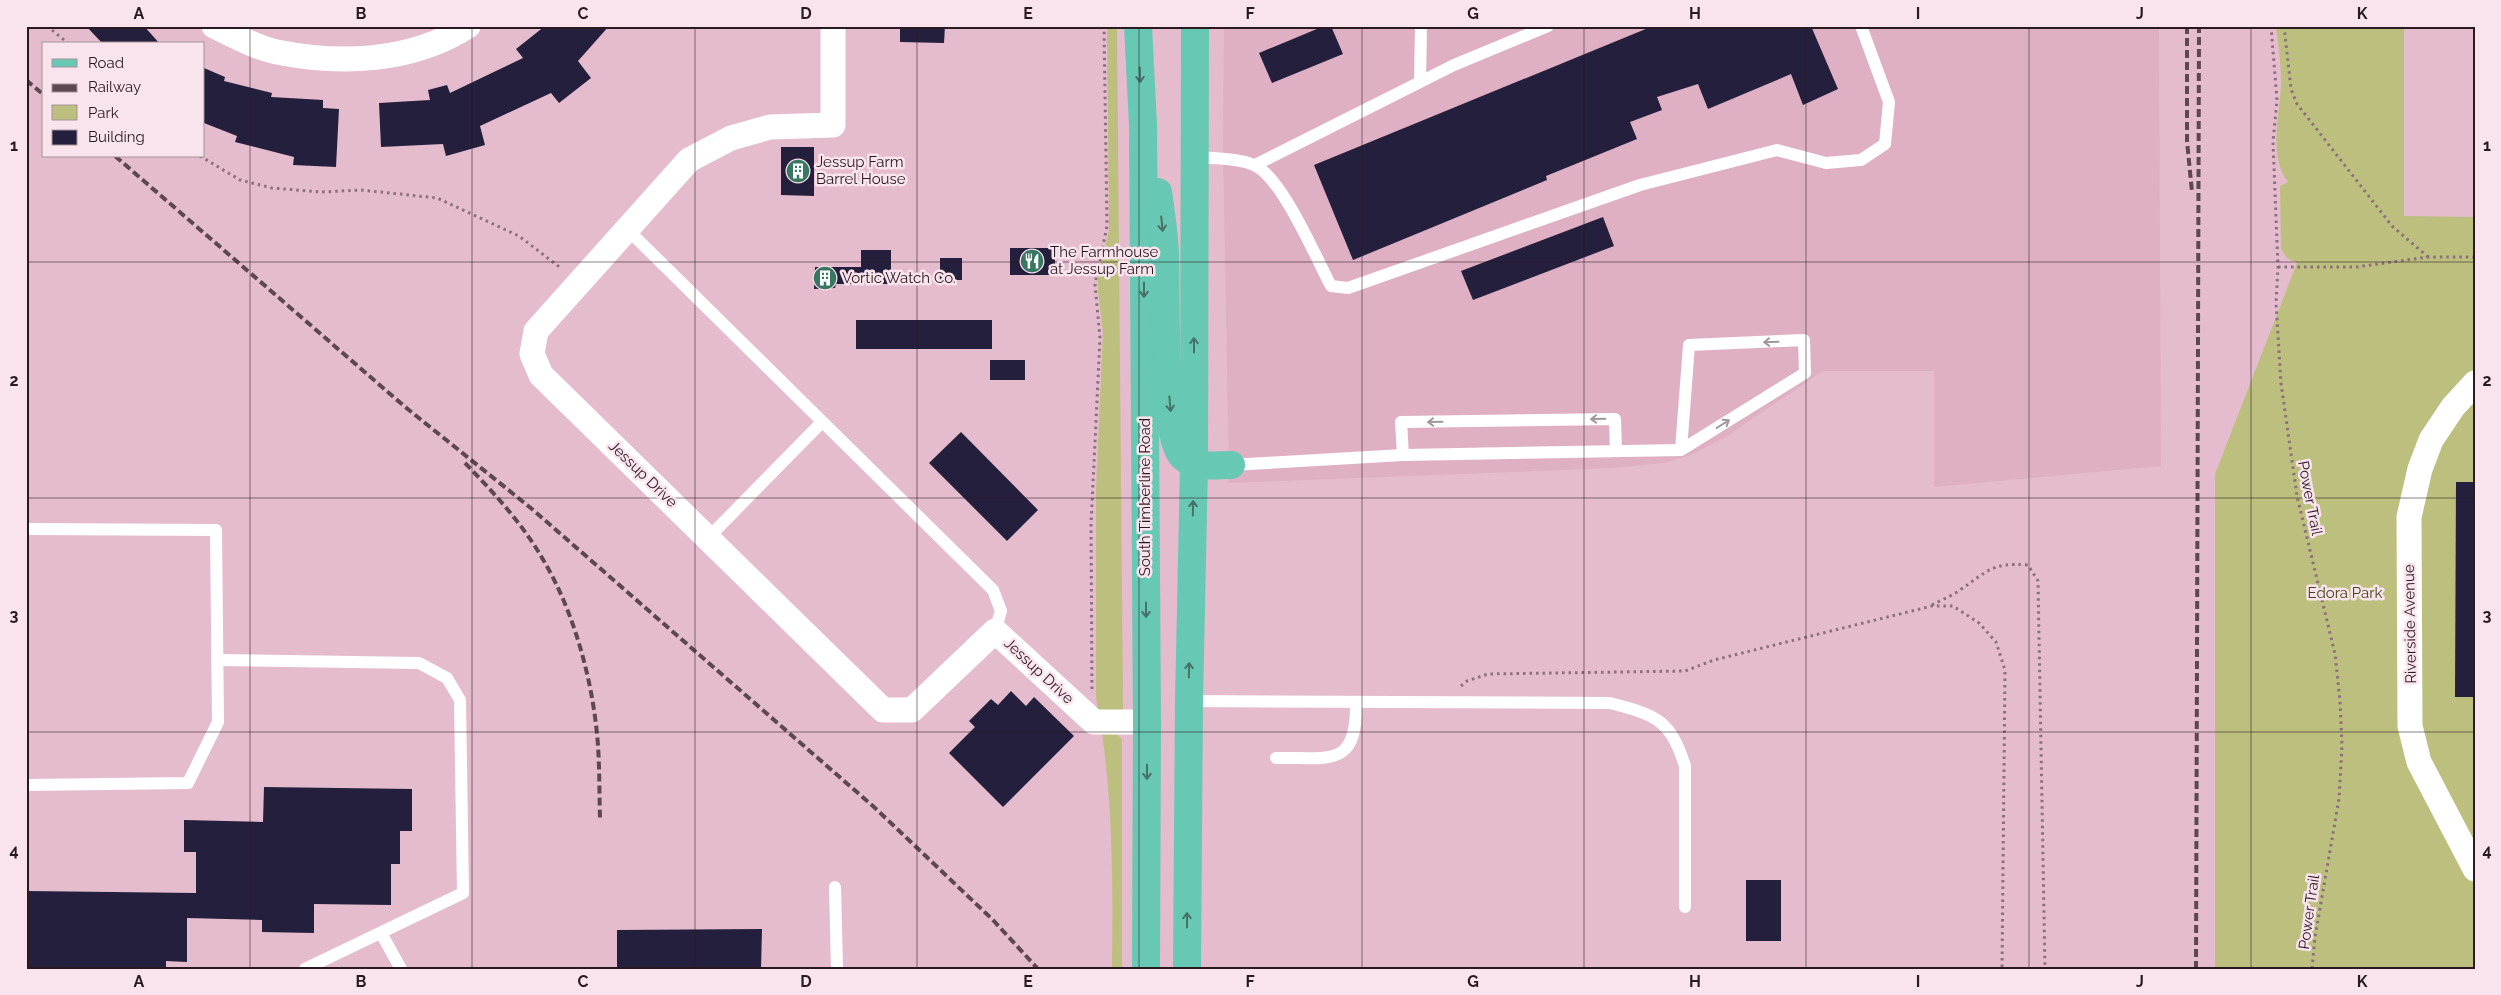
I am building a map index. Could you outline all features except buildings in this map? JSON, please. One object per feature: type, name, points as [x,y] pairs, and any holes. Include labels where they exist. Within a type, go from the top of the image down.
[{"type":"main road","name":"South Timberline Road","points":[[1138,26],[1142,125],[1147,722],[1146,969]]},
{"type":"main road","points":[[1176,26],[1194,169]]},
{"type":"main road","points":[[1187,969],[1189,701],[1194,465],[1195,26]]},
{"type":"main road","points":[[1142,125],[1153,161],[1161,211],[1165,254],[1167,364],[1173,438],[1182,456],[1194,465],[1231,465]]},
{"type":"street","points":[[214,26],[275,52],[355,60],[420,49],[454,35],[468,26]]},
{"type":"street","name":"Jessup Drive","points":[[833,26],[833,125],[770,127],[731,138],[689,160],[536,331],[532,354],[541,375],[883,710],[912,710],[996,631],[1094,722],[1147,722]]},
{"type":"street","name":"Riverside Avenue","points":[[2475,383],[2453,407],[2431,440],[2420,468],[2409,517],[2410,726],[2418,762],[2475,869]]},
{"type":"lane","points":[[1420,82],[1421,26]]},
{"type":"lane","points":[[1255,165],[1454,65],[1548,26]]},
{"type":"lane","points":[[1194,169],[1215,158],[1255,165],[1281,190],[1331,286],[1348,288],[1650,182],[1777,150],[1826,163],[1861,160],[1885,144],[1889,102],[1861,26]]},
{"type":"lane","points":[[627,229],[993,590],[1001,611],[996,631]]},
{"type":"lane","points":[[1231,465],[1403,455],[1681,450],[1805,373],[1804,340],[1689,345],[1681,450]]},
{"type":"lane","points":[[1403,455],[1401,422],[1615,419],[1616,451]]},
{"type":"lane","points":[[708,538],[822,422]]},
{"type":"lane","points":[[26,529],[216,530],[218,660],[218,722],[188,783],[26,785]]},
{"type":"lane","points":[[218,660],[419,663],[447,678],[460,700],[463,893],[305,969]]},
{"type":"lane","points":[[1189,701],[1610,704],[1651,716],[1668,728],[1678,745],[1685,766],[1685,907]]},
{"type":"lane","points":[[1276,758],[1332,757],[1343,752],[1352,743],[1357,728],[1356,703]]},
{"type":"lane","points":[[835,887],[837,969]]},
{"type":"lane","points":[[381,933],[401,969]]},
{"type":"path","points":[[46,26],[66,42]]},
{"type":"path","points":[[1092,693],[1091,525],[1100,338],[1095,284],[1107,226],[1104,26]]},
{"type":"path","name":"Power Trail","points":[[2271,26],[2278,100],[2273,142],[2278,268],[2276,303],[2281,383],[2290,456],[2304,531],[2335,654],[2342,745],[2339,799],[2315,937],[2312,969]]},
{"type":"path","points":[[2284,26],[2291,89],[2297,104],[2392,226],[2408,242],[2428,256]]},
{"type":"path","points":[[202,158],[240,180],[272,188],[322,192],[361,190],[436,198],[519,236],[579,282]]},
{"type":"path","points":[[2278,268],[2356,267],[2428,256],[2475,257]]},
{"type":"path","points":[[1932,606],[1960,590],[1974,578],[1988,570],[2010,563],[2028,565],[2038,580],[2044,969]]},
{"type":"path","points":[[1439,703],[1467,681],[1488,674],[1685,671],[1714,660],[1932,606],[1953,606],[1979,623],[1996,642],[2004,670],[2002,969]]},
{"type":"shaded area","points":[[1224,26],[2159,26],[2161,466],[1934,487],[1934,371],[1823,371],[1724,438],[1691,455],[1663,463],[1614,468],[1229,483],[1223,145]]},
{"type":"green space","points":[[1107,26],[1117,26],[1123,709],[1119,713],[1099,714],[1096,697],[1096,490],[1103,332],[1098,276],[1109,231]]},
{"type":"green space","name":"Edora Park","points":[[2276,26],[2404,26],[2404,216],[2475,217],[2475,969],[2215,969],[2215,474],[2297,263],[2287,258],[2281,249],[2280,186],[2288,182],[2278,159],[2277,146],[2281,80]]},
{"type":"green space","points":[[1102,733],[1116,734],[1122,739],[1122,967],[1112,967],[1110,820]]},
{"type":"railway","points":[[2187,26],[2187,141],[2192,192]]},
{"type":"railway","points":[[2196,969],[2199,26]]},
{"type":"railway","points":[[26,80],[42,93]]},
{"type":"railway","points":[[117,158],[404,406],[532,509],[874,807],[993,920],[1038,969]]},
{"type":"railway","points":[[465,463],[498,498],[528,536],[564,600],[578,641],[593,705],[598,748],[600,819]]},
{"type":"place","name":"Jessup Farm Barrel House","points":[[798,171]]},
{"type":"place","name":"The Farmhouse at Jessup Farm","points":[[1032,261]]},
{"type":"place","name":"Vortic Watch Co.","points":[[825,278]]}]
